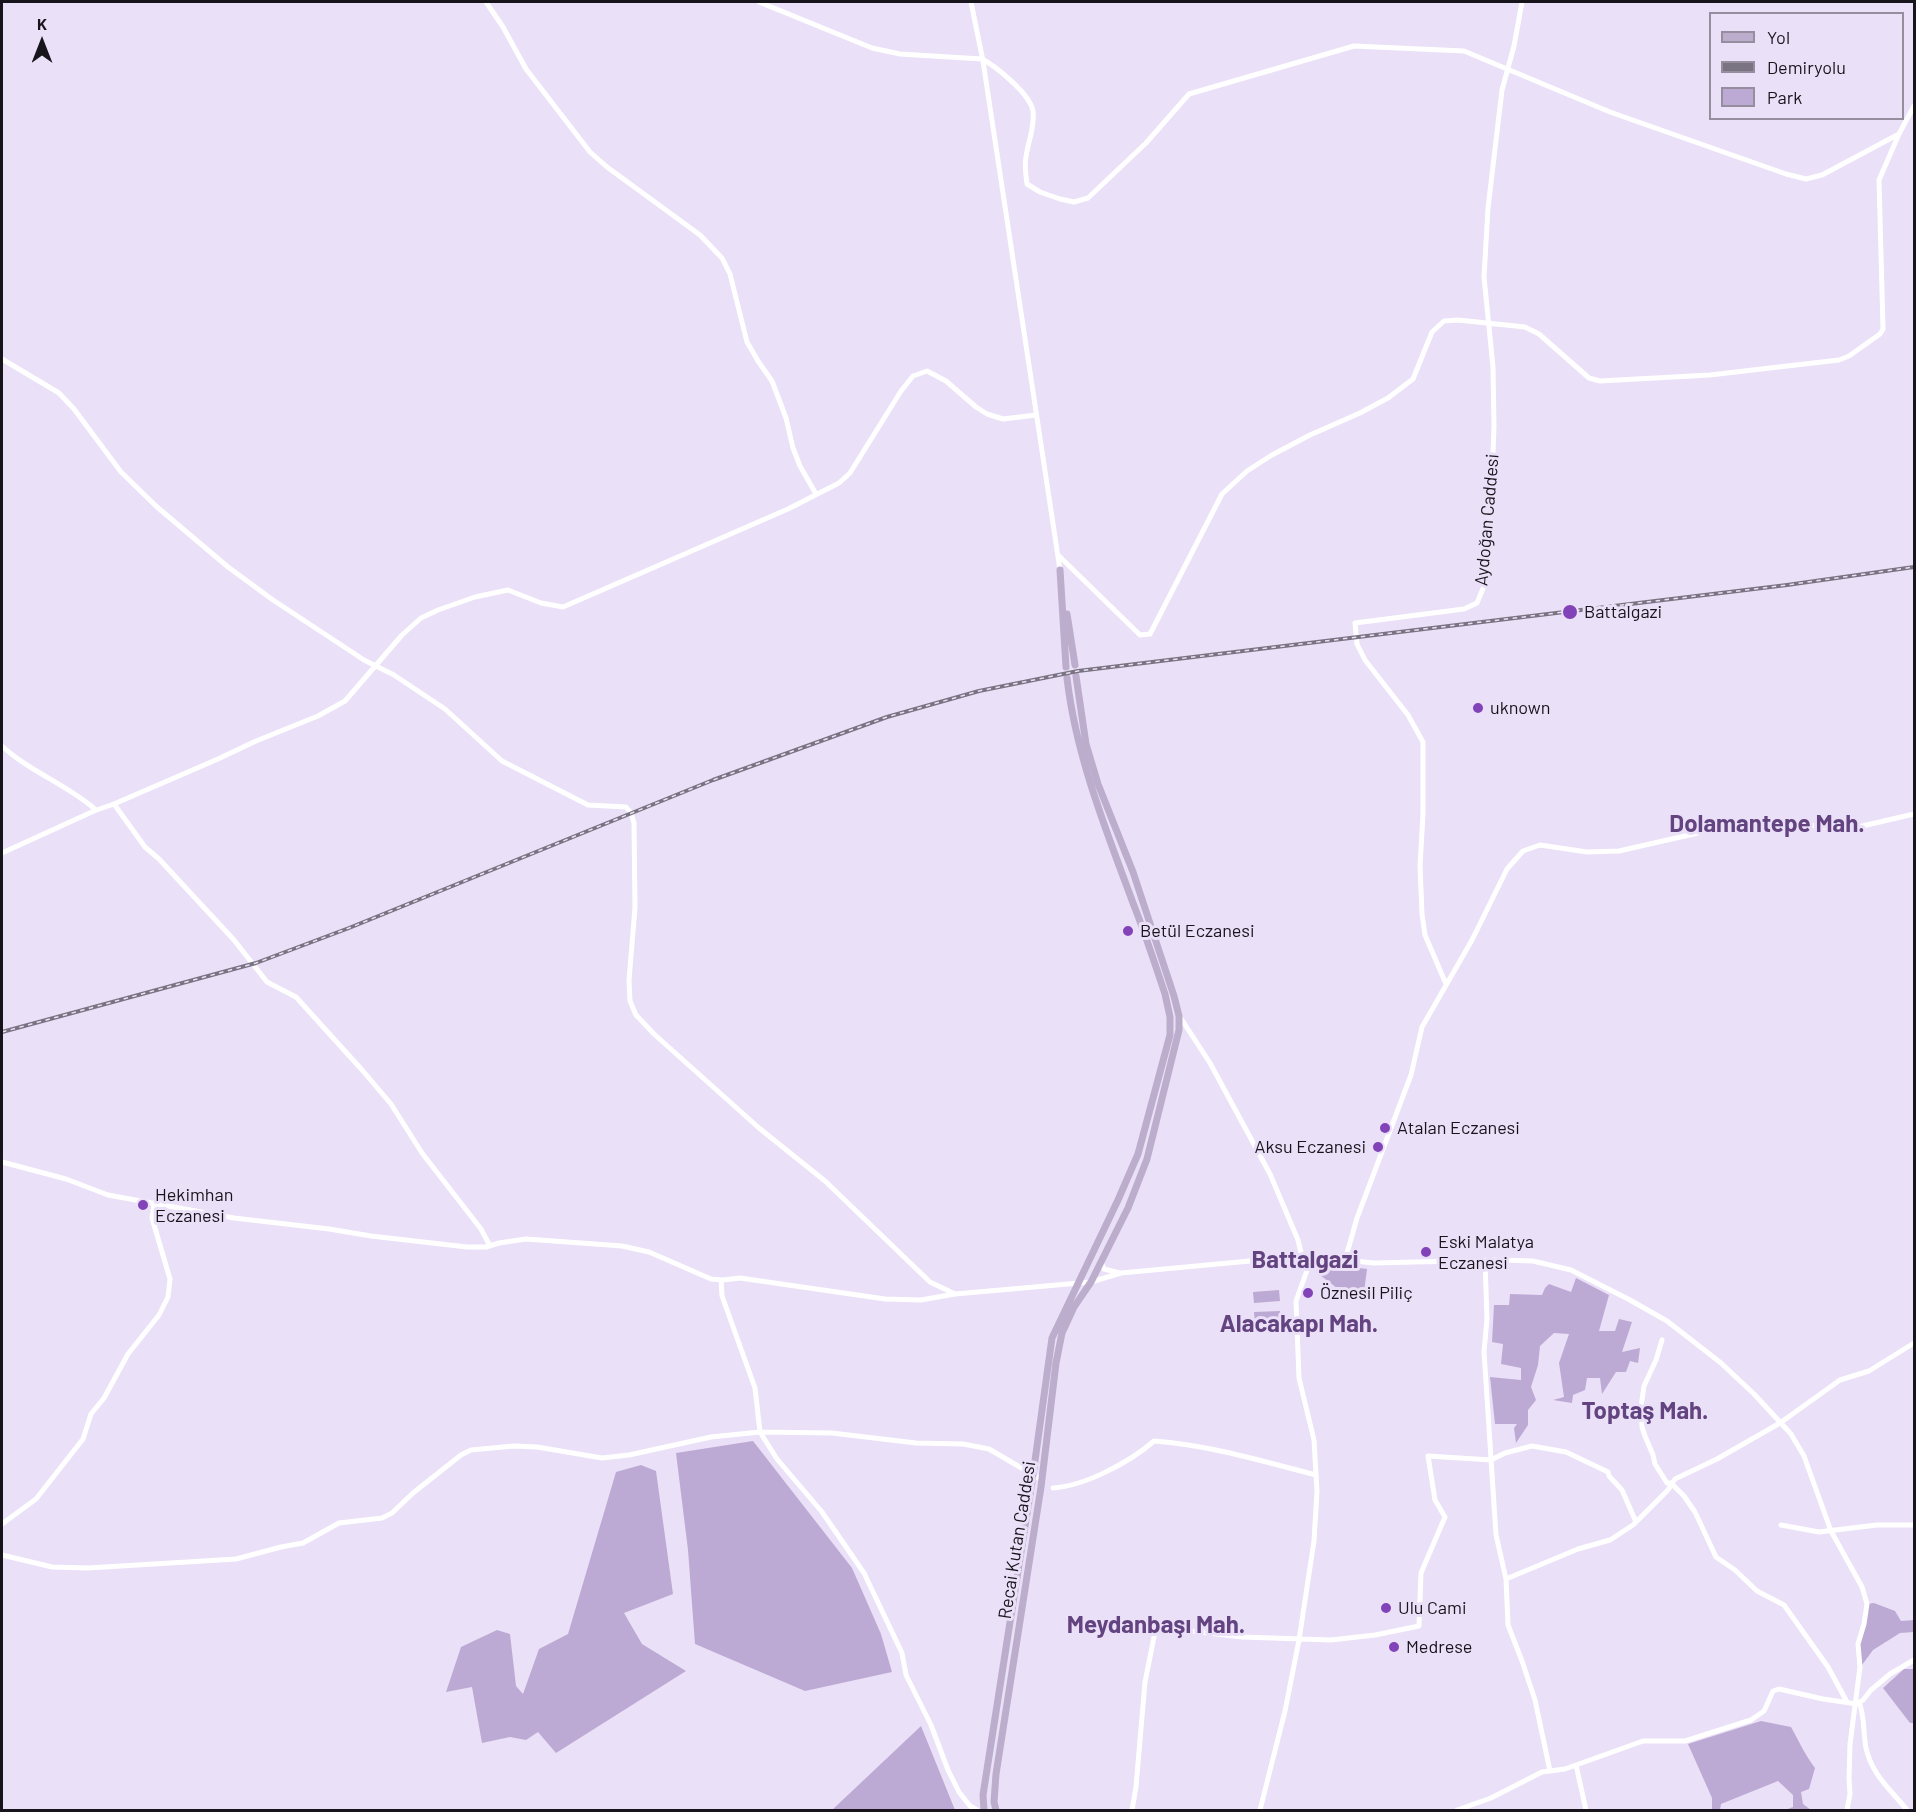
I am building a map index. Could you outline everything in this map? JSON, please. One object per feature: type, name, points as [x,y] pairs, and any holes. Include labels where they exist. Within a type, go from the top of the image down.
[{"type":"main road","points":[[1060,570],[1075,665]]},
{"type":"main road","points":[[1060,570],[1066,667]]},
{"type":"main road","points":[[1076,676],[1086,744],[1098,784],[1133,872],[1174,996],[1174,1016]]},
{"type":"main road","points":[[1067,678],[1082,754],[1114,854],[1174,1016]]},
{"type":"main road","name":"Recai Kutan Caddesi","points":[[996,1810],[994,1802],[996,1774],[1042,1483],[1056,1363],[1062,1333],[1074,1307],[1091,1282],[1128,1208],[1147,1159],[1179,1030],[1174,1016]]},
{"type":"main road","name":"Recai Kutan Caddesi","points":[[984,1810],[983,1794],[1052,1338],[1138,1154],[1174,1016]]},
{"type":"street","points":[[486,2],[526,69],[590,152],[700,235],[722,258],[730,274],[747,342],[772,381],[800,466],[816,494]]},
{"type":"street","points":[[759,2],[872,48],[900,54],[982,59],[993,64],[1016,84],[1033,109],[1032,133],[1024,167],[1027,184],[1040,192],[1074,202],[1088,198],[1115,174],[1190,94],[1354,46],[1464,51],[1508,67],[1553,89],[1610,112],[1806,179],[1822,176],[1899,134]]},
{"type":"street","points":[[971,2],[982,59],[1060,570]]},
{"type":"street","name":"Aydoğan Caddesi","points":[[1446,984],[1425,935],[1422,914],[1420,866],[1423,742],[1408,714],[1365,660],[1358,645],[1355,623],[1371,619],[1464,609],[1477,603],[1484,586],[1492,482],[1493,367],[1484,278],[1488,208],[1502,90],[1522,2]]},
{"type":"street","points":[[1058,555],[1140,635],[1150,634],[1222,494],[1247,471],[1272,455],[1388,398],[1413,379],[1432,332],[1444,321],[1458,320],[1526,327],[1539,334],[1590,378],[1600,381],[1710,375],[1814,364],[1849,356],[1880,334],[1883,329],[1879,180],[1914,106]]},
{"type":"street","points":[[2,359],[59,393],[75,409],[121,472],[182,530],[273,600],[364,660],[394,675],[445,709],[502,761],[588,805],[626,807],[634,823],[634,908],[629,952],[629,980],[630,1001],[636,1014],[654,1034],[759,1128],[825,1181],[930,1282],[955,1294]]},
{"type":"street","points":[[2,853],[96,810],[318,716],[345,702],[402,635],[421,618],[438,610],[475,597],[508,590],[541,603],[562,607],[789,509],[839,483],[850,473],[885,415],[913,376],[927,371],[946,381],[987,414],[1003,419],[1036,415]]},
{"type":"street","points":[[2,746],[14,757],[84,800],[96,810]]},
{"type":"street","points":[[114,804],[145,847],[159,859],[234,940],[267,982],[296,997],[363,1071],[391,1104],[422,1153],[482,1228],[490,1246]]},
{"type":"street","points":[[1345,1260],[1357,1218],[1411,1075],[1422,1027],[1472,940],[1507,869],[1523,851],[1540,845],[1587,852],[1619,850],[1742,823],[1769,821],[1835,828],[1858,827],[1914,814]]},
{"type":"street","points":[[1174,1016],[1210,1063],[1270,1174],[1298,1240],[1302,1257],[1310,1262]]},
{"type":"street","points":[[2,1161],[66,1179],[108,1195],[234,1218],[467,1246],[490,1246],[526,1239],[622,1246],[649,1252],[711,1278],[721,1280],[740,1278],[885,1299],[921,1300],[955,1294],[1091,1282],[1121,1273],[1250,1261],[1345,1260],[1374,1263],[1533,1261],[1571,1270],[1666,1321],[1721,1363],[1791,1434],[1804,1456],[1831,1531],[1862,1587],[1867,1604],[1858,1644],[1860,1667],[1858,1703],[1850,1744],[1848,1779],[1850,1794],[1847,1810]]},
{"type":"street","points":[[2,1524],[36,1499],[83,1439],[91,1414],[104,1398],[128,1354],[159,1315],[168,1298],[170,1279],[152,1218],[154,1205]]},
{"type":"street","points":[[1485,1261],[1487,1319],[1484,1352],[1496,1535],[1506,1578],[1508,1625],[1535,1700],[1550,1771]]},
{"type":"street","points":[[1101,1262],[1104,1269],[1121,1273]]},
{"type":"street","points":[[1260,1810],[1285,1712],[1314,1541],[1316,1475],[1314,1440],[1299,1378],[1296,1301],[1310,1262]]},
{"type":"street","points":[[721,1280],[722,1296],[755,1388],[760,1432],[777,1459],[822,1512],[864,1573],[902,1653],[906,1675],[931,1725],[948,1770],[959,1792],[970,1806],[977,1810]]},
{"type":"street","points":[[1662,1340],[1641,1399],[1642,1427],[1658,1470],[1667,1483],[1671,1483],[1684,1496],[1695,1512],[1716,1557],[1735,1570],[1757,1591],[1784,1605],[1828,1667],[1848,1702]]},
{"type":"street","points":[[1506,1578],[1578,1549],[1610,1540],[1636,1522],[1668,1490],[1675,1479],[1717,1459],[1780,1423],[1840,1380],[1869,1371],[1914,1343]]},
{"type":"street","points":[[2,1555],[52,1567],[88,1568],[236,1559],[281,1546],[303,1543],[339,1523],[373,1520],[392,1513],[442,1468],[471,1450],[514,1446],[537,1447],[602,1458],[628,1455],[711,1437],[760,1432],[832,1433],[916,1443],[963,1444],[989,1449],[1052,1487],[1072,1485],[1103,1473],[1138,1455],[1154,1441],[1216,1449],[1316,1475]]},
{"type":"street","points":[[1132,1810],[1145,1682],[1156,1627],[1242,1637],[1331,1640],[1375,1635],[1419,1626],[1421,1573],[1445,1517],[1435,1500],[1428,1456],[1491,1460],[1505,1453],[1532,1446],[1566,1452],[1608,1472],[1622,1490],[1636,1522]]},
{"type":"street","points":[[1781,1525],[1819,1532],[1877,1525],[1914,1525]]},
{"type":"street","points":[[1457,1810],[1491,1798],[1542,1772],[1565,1769],[1642,1741],[1685,1741],[1750,1720],[1764,1711],[1773,1691],[1779,1689],[1858,1703],[1890,1674],[1914,1660]]},
{"type":"street","points":[[1858,1703],[1863,1713],[1870,1762],[1878,1777],[1907,1810]]},
{"type":"street","points":[[1576,1765],[1586,1810]]},
{"type":"green space","points":[[1343,1266],[1367,1269],[1364,1292],[1359,1300],[1350,1298],[1316,1272],[1317,1268]]},
{"type":"green space","points":[[1576,1278],[1609,1295],[1599,1331],[1615,1331],[1619,1319],[1632,1322],[1622,1352],[1640,1348],[1638,1363],[1630,1361],[1626,1372],[1616,1372],[1602,1394],[1600,1378],[1587,1378],[1585,1390],[1573,1395],[1572,1403],[1553,1400],[1564,1397],[1559,1363],[1569,1334],[1554,1333],[1540,1346],[1538,1365],[1531,1387],[1536,1400],[1528,1410],[1528,1425],[1516,1443],[1514,1428],[1517,1424],[1495,1424],[1490,1377],[1521,1380],[1521,1368],[1501,1364],[1503,1344],[1492,1342],[1494,1305],[1509,1305],[1510,1294],[1542,1295],[1549,1284],[1571,1292]]},
{"type":"green space","points":[[1279,1290],[1280,1301],[1254,1303],[1253,1292]]},
{"type":"green space","points":[[1280,1311],[1281,1322],[1255,1324],[1254,1312]]},
{"type":"green space","points":[[753,1441],[852,1568],[881,1634],[892,1672],[805,1691],[695,1644],[688,1550],[676,1453]]},
{"type":"green space","points":[[641,1465],[656,1471],[673,1594],[624,1613],[642,1644],[686,1671],[556,1753],[538,1732],[526,1740],[510,1737],[482,1743],[472,1687],[446,1692],[461,1647],[497,1630],[510,1634],[516,1686],[523,1694],[539,1649],[568,1634],[616,1472]]},
{"type":"green space","points":[[1874,1603],[1895,1611],[1901,1621],[1914,1620],[1914,1632],[1900,1633],[1873,1650],[1862,1665],[1858,1644],[1867,1604]]},
{"type":"green space","points":[[1904,1669],[1914,1669],[1914,1723],[1910,1723],[1883,1688]]},
{"type":"green space","points":[[1761,1721],[1791,1727],[1815,1768],[1809,1789],[1801,1792],[1803,1804],[1811,1810],[1785,1810],[1793,1807],[1793,1795],[1778,1781],[1721,1804],[1720,1810],[1712,1810],[1712,1798],[1688,1744]]},
{"type":"green space","points":[[921,1726],[955,1810],[832,1810]]},
{"type":"railway","points":[[2,1032],[256,963],[349,928],[713,780],[887,717],[979,691],[1078,671],[1787,585],[1914,567]]},
{"type":"place","name":"Battalgazi","points":[[1570,612]]},
{"type":"place","name":"uknown","points":[[1478,708]]},
{"type":"place","name":"Betül Eczanesi","points":[[1128,931]]},
{"type":"place","name":"Atalan Eczanesi","points":[[1385,1128]]},
{"type":"place","name":"Aksu Eczanesi","points":[[1378,1147]]},
{"type":"place","name":"Hekimhan Eczanesi","points":[[143,1205]]},
{"type":"place","name":"Eski Malatya Eczanesi","points":[[1426,1252]]},
{"type":"place","name":"Öznesil Piliç","points":[[1308,1293]]},
{"type":"place","name":"Ulu Cami","points":[[1386,1608]]},
{"type":"place","name":"Medrese","points":[[1394,1647]]},
{"type":"district","name":"Dolamantepe Mah.","points":[[1767,824]]},
{"type":"district","name":"Battalgazi","points":[[1305,1260]]},
{"type":"district","name":"Alacakapı Mah.","points":[[1299,1324]]},
{"type":"district","name":"Toptaş Mah.","points":[[1645,1411]]},
{"type":"district","name":"Meydanbaşı Mah.","points":[[1156,1625]]}]
